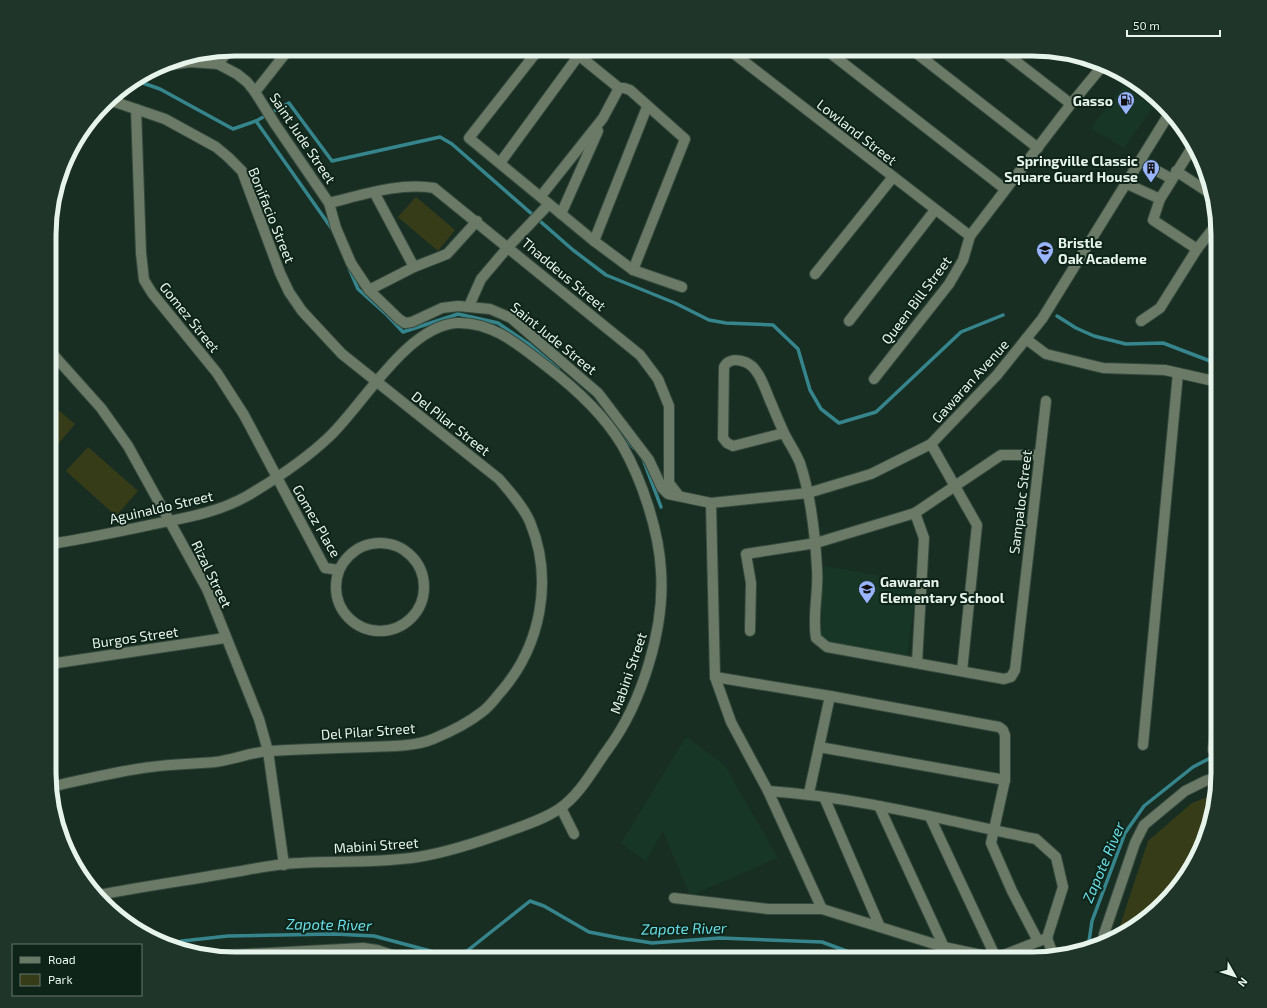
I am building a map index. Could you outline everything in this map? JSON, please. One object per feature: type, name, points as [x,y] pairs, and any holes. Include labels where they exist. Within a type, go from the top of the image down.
[{"type":"street","points":[[218,64],[224,56]]},
{"type":"street","points":[[255,92],[283,56]]},
{"type":"street","points":[[533,56],[469,138],[594,241],[633,270],[682,287]]},
{"type":"street","points":[[500,163],[572,56]]},
{"type":"street","points":[[580,56],[618,88],[630,90],[685,139],[633,270]]},
{"type":"street","name":"Lowland Street","points":[[737,56],[970,236]]},
{"type":"street","points":[[834,56],[1005,189]]},
{"type":"street","points":[[920,56],[1038,148]]},
{"type":"street","points":[[1009,56],[1071,104]]},
{"type":"street","name":"Saint Jude Street","points":[[189,62],[218,64],[237,74],[255,92],[274,124],[329,203],[336,228],[351,263],[369,290],[399,319],[405,323],[412,322],[442,308],[469,306],[499,312],[511,318],[587,382],[615,414],[649,460],[662,488],[668,494],[680,496]]},
{"type":"street","name":"Queen Bill Street","points":[[874,379],[949,284],[963,260],[970,236],[1071,104],[1099,70]]},
{"type":"street","points":[[561,214],[603,118],[618,88]]},
{"type":"street","name":"Bonifacio Street","points":[[115,102],[165,119],[194,134],[216,148],[242,171],[289,292],[320,333],[342,354],[377,383]]},
{"type":"street","points":[[594,241],[648,107]]},
{"type":"street","name":"Gomez Street","points":[[136,109],[141,253],[144,280],[152,294],[217,373],[244,415],[276,477]]},
{"type":"street","name":"Gawaran Avenue","points":[[680,496],[711,503],[808,493],[872,474],[931,444],[997,375],[1042,319],[1124,183],[1167,117]]},
{"type":"street","points":[[541,196],[603,118]]},
{"type":"street","points":[[1190,151],[1160,199],[1153,220],[1197,249]]},
{"type":"street","points":[[1139,161],[1174,175],[1205,191]]},
{"type":"street","points":[[815,274],[892,177]]},
{"type":"street","points":[[1124,183],[1160,199]]},
{"type":"street","name":"Thaddeus Street","points":[[329,203],[374,192],[418,185],[434,188],[509,246],[640,355],[658,379],[669,406],[669,483],[680,496]]},
{"type":"street","points":[[374,192],[414,266]]},
{"type":"street","points":[[469,306],[481,279],[539,212],[549,204]]},
{"type":"street","points":[[849,320],[935,210]]},
{"type":"street","points":[[369,290],[414,266],[447,254],[477,221]]},
{"type":"street","points":[[1141,320],[1160,308],[1197,249],[1211,231]]},
{"type":"street","name":"Mabini Street","points":[[104,895],[284,864],[415,858],[457,849],[499,835],[533,822],[560,808],[576,793],[615,740],[630,716],[648,668],[658,627],[662,571],[649,505],[622,444],[594,408],[563,379],[510,338],[483,325],[455,323],[437,328],[417,339],[377,383]]},
{"type":"street","points":[[1026,339],[1046,354],[1102,368],[1165,370],[1211,380]]},
{"type":"street","name":"Rizal Street","points":[[56,358],[101,408],[128,446],[207,589],[225,638],[259,719],[268,751],[284,864]]},
{"type":"street","points":[[784,433],[733,446],[727,443],[723,438],[724,367],[726,362],[745,362],[751,365],[759,377],[784,433],[800,462],[808,493],[816,543],[818,581],[814,628],[816,638],[827,647],[962,671],[977,525],[931,444]]},
{"type":"street","points":[[1143,745],[1178,373]]},
{"type":"street","name":"Aguinaldo Street","points":[[56,543],[79,540],[200,515],[246,497],[276,477],[331,435],[377,383]]},
{"type":"street","name":"Del Pilar Street","points":[[56,785],[150,767],[216,762],[268,751],[401,745],[431,740],[461,726],[483,711],[518,672],[536,628],[542,591],[541,560],[529,520],[499,478],[377,383]]},
{"type":"street","name":"Sampaloc Street","points":[[962,671],[1004,679],[1011,677],[1014,670],[1046,401]]},
{"type":"street","points":[[750,631],[751,583],[746,554],[816,543],[915,513],[1000,454],[1039,455]]},
{"type":"street","name":"Gomez Place","points":[[276,477],[325,568],[339,570]]},
{"type":"street","points":[[711,503],[715,678],[732,722],[768,791],[822,909]]},
{"type":"street","points":[[915,513],[924,538],[917,663]]},
{"type":"street","name":"Gomez Place","points":[[372,543],[387,543],[401,547],[413,556],[421,568],[425,583],[424,597],[418,611],[413,617],[396,630],[381,632],[366,630],[353,623],[343,613],[337,599],[336,584],[339,570],[347,558],[358,548],[372,543]]},
{"type":"street","name":"Burgos Street","points":[[56,663],[225,638]]},
{"type":"street","points":[[715,678],[830,696],[1003,730],[1005,735],[1004,780],[995,830],[991,843],[998,860],[1042,940],[1050,951]]},
{"type":"street","points":[[809,793],[830,696]]},
{"type":"street","points":[[819,747],[1004,780]]},
{"type":"street","points":[[1104,937],[1135,844],[1144,825],[1185,791],[1211,779]]},
{"type":"street","points":[[768,791],[809,793],[824,798],[879,806],[1036,839],[1056,857],[1063,887],[1042,940],[1011,952]]},
{"type":"street","points":[[824,798],[880,927]]},
{"type":"street","points":[[879,806],[944,947]]},
{"type":"street","points":[[560,808],[574,834]]},
{"type":"street","points":[[930,817],[993,952]]},
{"type":"street","points":[[674,898],[768,909],[822,909],[963,952]]},
{"type":"street","points":[[276,952],[364,948],[383,952]]},
{"type":"shaded area","points":[[1124,86],[1153,107],[1124,148],[1091,128]]},
{"type":"shaded area","name":"Gawaran Elementary School","points":[[824,566],[917,582],[907,656],[822,642],[819,627]]},
{"type":"shaded area","points":[[686,737],[724,764],[778,858],[690,896],[663,831],[646,861],[621,843]]},
{"type":"green space","points":[[416,197],[455,230],[438,251],[398,217]]},
{"type":"green space","points":[[56,408],[75,424],[56,447]]},
{"type":"green space","points":[[88,447],[138,491],[116,516],[66,471]]},
{"type":"green space","points":[[1209,796],[1205,819],[1193,852],[1174,882],[1159,900],[1141,915],[1119,929],[1148,841],[1192,803]]},
{"type":"waterway","points":[[142,83],[160,89],[233,129],[256,121],[289,103],[332,161],[440,137],[452,144],[573,250],[606,275],[675,303],[709,320],[726,323],[773,325],[798,349],[810,390],[821,409],[839,423],[876,412],[961,332],[1003,315]]},
{"type":"waterway","points":[[256,121],[332,229]]},
{"type":"waterway","points":[[349,268],[358,289],[387,315],[403,332],[458,314],[498,323],[530,345],[558,369]]},
{"type":"waterway","points":[[1057,316],[1076,328],[1094,336],[1126,344],[1163,343],[1211,361]]},
{"type":"waterway","points":[[614,425],[634,448]]},
{"type":"waterway","points":[[643,459],[661,507]]},
{"type":"waterway","name":"Zapote River","points":[[1089,942],[1092,921],[1125,833],[1144,806],[1193,767],[1211,758]]},
{"type":"waterway","name":"Zapote River","points":[[462,952],[467,951],[530,901],[544,906],[589,932],[620,938],[652,943],[720,938],[822,942],[849,952]]},
{"type":"waterway","name":"Zapote River","points":[[179,942],[228,936],[334,934],[374,936],[434,952]]},
{"type":"place","name":"Gasso","points":[[1126,115]]},
{"type":"place","name":"Springville Classic Square Guard House","points":[[1151,183]]},
{"type":"place","name":"Bristle Oak Academe","points":[[1045,265]]},
{"type":"place","name":"Gawaran Elementary School","points":[[867,604]]}]
